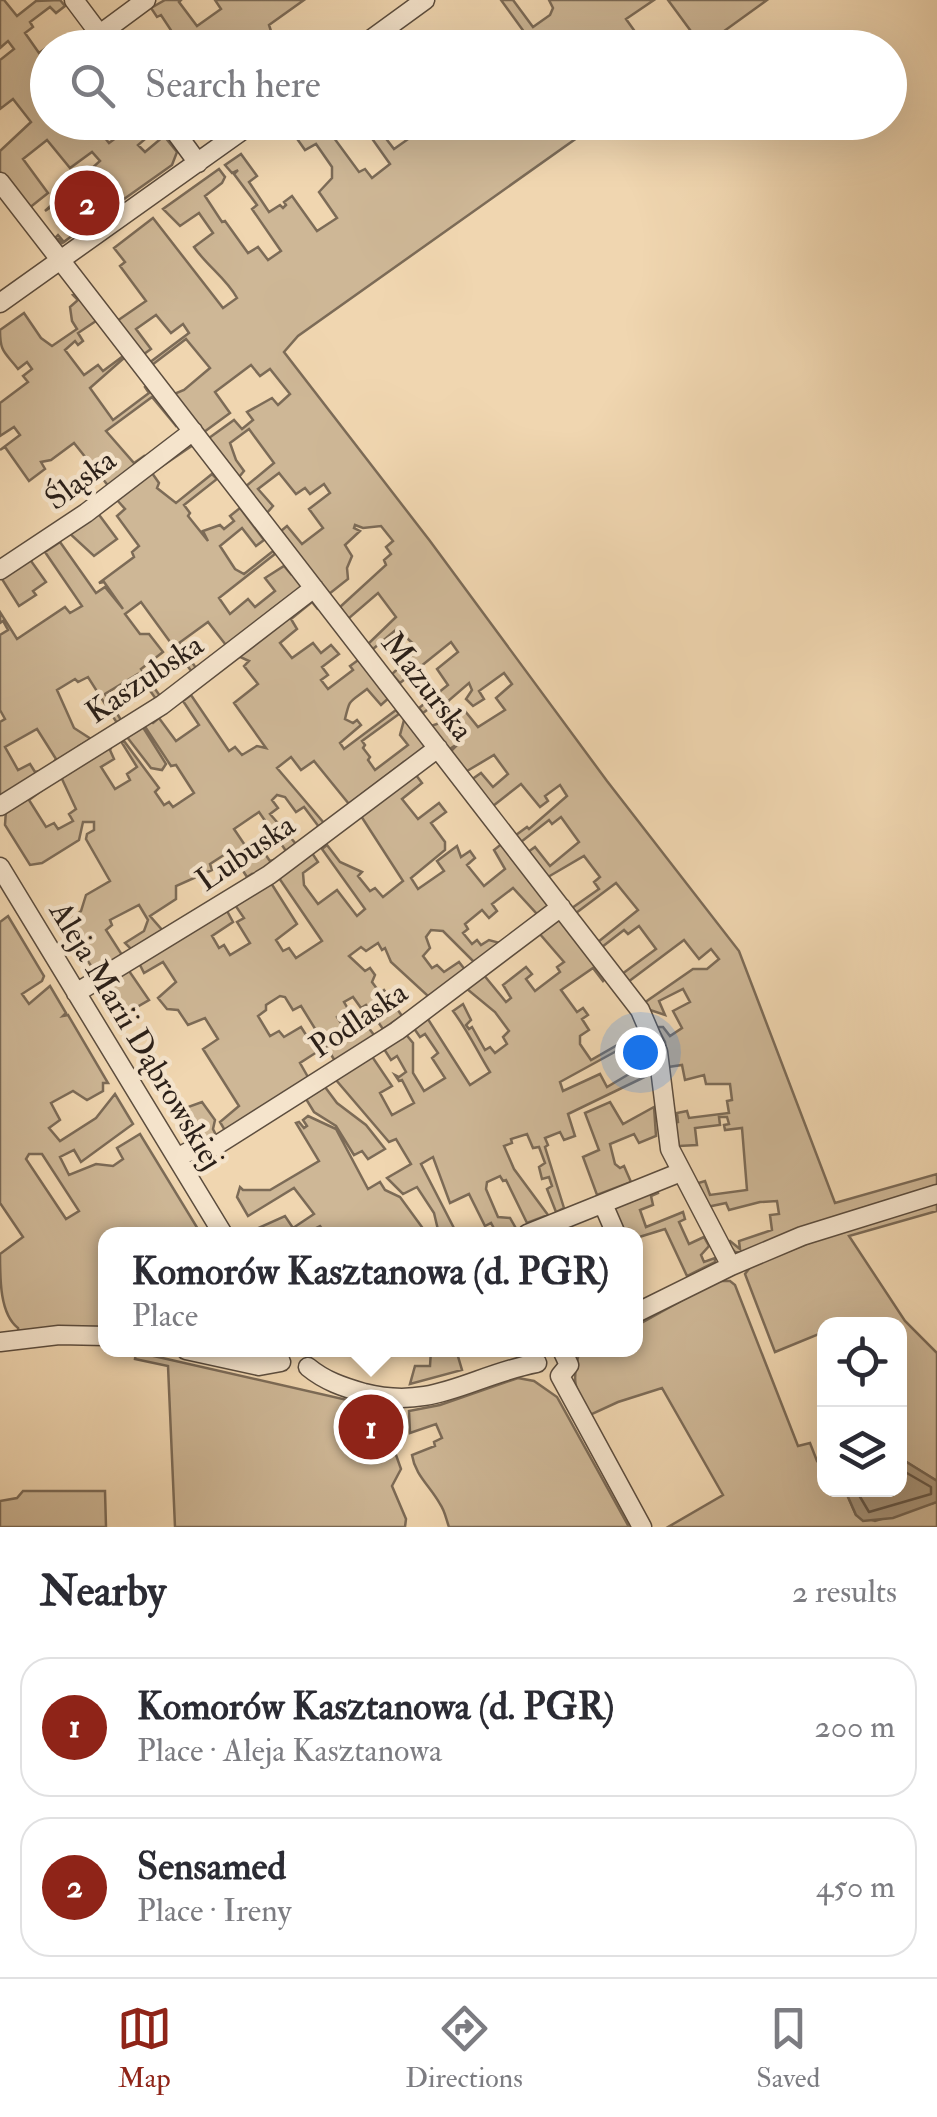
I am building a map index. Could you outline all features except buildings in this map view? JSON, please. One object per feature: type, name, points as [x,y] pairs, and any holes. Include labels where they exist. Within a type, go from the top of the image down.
[{"type":"street","points":[[74,0],[97,30]]},
{"type":"street","points":[[116,30],[146,0]]},
{"type":"street","points":[[384,30],[425,0]]},
{"type":"street","points":[[181,140],[198,163]]},
{"type":"street","points":[[0,303],[229,140]]},
{"type":"street","name":"Mazurska","points":[[0,182],[635,1002],[659,1057],[667,1138],[731,1266]]},
{"type":"street","name":"Śląska","points":[[0,570],[86,513],[193,431]]},
{"type":"street","name":"Kaszubska","points":[[0,806],[162,706],[314,588]]},
{"type":"street","name":"Lubuska","points":[[76,992],[269,875],[438,748]]},
{"type":"street","name":"Aleja Marii Dąbrowskiej","points":[[0,866],[219,1227]]},
{"type":"street","name":"Podlaska","points":[[177,1158],[215,1147],[372,1049],[561,907]]},
{"type":"street","points":[[545,1227],[681,1172]]},
{"type":"street","points":[[643,1309],[731,1266],[828,1227],[937,1194]]},
{"type":"street","points":[[603,1204],[613,1227]]},
{"type":"street","points":[[2,1338],[98,1336]]},
{"type":"street","points":[[218,1357],[259,1366],[280,1357]]},
{"type":"street","points":[[283,1357],[293,1372],[310,1357]]},
{"type":"street","points":[[312,1357],[328,1382],[400,1400],[430,1397],[538,1357]]},
{"type":"street","points":[[540,1357],[548,1377],[560,1376],[569,1365],[566,1357]]},
{"type":"street","points":[[560,1376],[642,1527]]},
{"type":"shaded area","points":[[0,0],[17,16],[36,1],[60,0],[65,6],[56,13],[50,7],[30,22],[33,27],[25,33],[30,40],[30,121],[13,99],[0,109],[0,60],[14,49],[8,41],[0,48]]},
{"type":"shaded area","points":[[165,0],[181,0],[197,26],[221,9],[215,0],[304,0],[269,25],[271,30],[171,30],[151,8]]},
{"type":"shaded area","points":[[501,0],[513,0],[533,27],[550,15],[553,8],[549,0],[654,0],[626,19],[634,30],[523,30]]},
{"type":"shaded area","points":[[668,0],[767,0],[726,30],[690,30]]},
{"type":"shaded area","points":[[30,123],[30,140],[47,140],[23,159],[48,193],[28,209],[0,172],[0,151]]},
{"type":"shaded area","points":[[47,140],[144,140],[138,145],[145,152],[159,140],[167,140],[177,152],[172,165],[70,238],[87,224],[84,219],[108,199],[96,183],[74,199],[70,194],[45,211],[100,161],[92,152],[70,168]]},
{"type":"shaded area","points":[[298,140],[335,140],[359,172],[365,169],[372,178],[390,164],[373,140],[387,140],[394,149],[407,140],[574,140],[298,336],[284,352],[739,951],[835,1203],[937,1174],[937,1188],[743,1253],[735,1252],[726,1243],[730,1241],[740,1249],[739,1241],[772,1230],[770,1215],[779,1214],[777,1201],[729,1210],[726,1203],[707,1207],[695,1184],[705,1181],[710,1195],[747,1190],[742,1128],[725,1130],[724,1125],[729,1124],[727,1117],[719,1117],[720,1125],[695,1128],[697,1145],[679,1146],[674,1123],[678,1122],[677,1113],[687,1111],[689,1118],[729,1113],[730,1084],[706,1084],[704,1075],[685,1080],[682,1065],[668,1067],[665,1042],[657,1027],[663,1027],[670,1036],[682,1028],[673,1011],[690,1002],[683,989],[659,1001],[665,1015],[647,1009],[644,1003],[693,969],[707,969],[719,959],[711,949],[699,959],[684,940],[628,982],[622,974],[656,949],[639,926],[628,934],[624,930],[602,947],[598,942],[638,910],[616,883],[576,913],[572,908],[599,889],[594,882],[600,877],[584,856],[548,877],[528,852],[535,847],[550,866],[579,842],[561,817],[552,824],[549,820],[521,842],[516,835],[529,829],[567,796],[560,785],[545,796],[548,801],[540,807],[521,784],[493,806],[471,780],[481,773],[493,787],[508,774],[494,755],[467,771],[449,753],[459,743],[448,750],[431,726],[443,722],[461,706],[478,727],[505,710],[496,698],[512,684],[504,673],[479,691],[484,699],[473,706],[466,699],[472,690],[469,683],[439,709],[431,707],[423,713],[419,708],[448,685],[437,669],[458,652],[451,642],[400,683],[392,674],[419,649],[397,629],[373,649],[368,644],[396,617],[378,593],[348,619],[340,607],[386,565],[384,560],[391,554],[386,547],[393,541],[381,526],[355,525],[360,531],[345,545],[352,556],[348,579],[329,594],[281,531],[287,526],[302,544],[323,528],[309,509],[330,493],[324,484],[310,494],[305,488],[296,494],[279,473],[258,489],[273,506],[266,514],[245,487],[274,463],[249,429],[230,443],[244,471],[239,477],[209,438],[234,420],[242,429],[253,420],[247,412],[272,398],[278,405],[290,394],[270,369],[260,376],[251,365],[215,392],[230,413],[204,432],[174,394],[210,368],[186,339],[152,365],[149,363],[189,333],[183,324],[171,333],[156,315],[136,329],[151,349],[144,354],[117,321],[146,301],[120,266],[125,262],[114,248],[153,218],[223,308],[237,298],[194,247],[213,233],[199,213],[180,226],[163,209],[219,169],[225,177],[222,183],[205,196],[222,222],[248,253],[258,247],[268,260],[281,251],[252,209],[257,205],[234,174],[238,170],[232,173],[225,165],[241,154],[257,176],[249,182],[269,212],[280,205],[283,208],[292,196],[317,231],[337,218],[319,192],[332,178],[332,167],[316,144],[305,150]]},
{"type":"shaded area","points":[[78,293],[99,319],[78,333],[83,341],[78,345],[75,341],[65,350],[84,375],[98,365],[103,371],[122,357],[90,388],[113,420],[149,393],[145,387],[149,384],[179,423],[176,426],[152,397],[106,431],[134,463],[144,456],[146,460],[110,488],[74,443],[51,460],[41,462],[45,469],[29,481],[5,447],[0,450],[20,435],[14,427],[0,436],[0,403],[28,382],[23,376],[32,369],[27,362],[18,369],[2,348],[0,330],[24,313],[41,338],[52,346],[77,329],[70,307],[78,300],[73,295]]},
{"type":"shaded area","points":[[189,441],[193,445],[152,473],[159,483],[157,488],[176,503],[212,474],[217,479],[184,505],[188,516],[208,541],[203,531],[220,525],[224,529],[234,521],[230,516],[240,508],[264,540],[256,546],[242,528],[220,546],[235,569],[244,574],[273,551],[275,554],[219,598],[230,614],[248,599],[255,607],[275,591],[265,578],[284,566],[304,585],[229,649],[208,622],[179,643],[196,668],[192,672],[141,602],[125,614],[140,634],[149,634],[163,652],[141,669],[160,696],[183,679],[156,699],[138,674],[105,694],[121,720],[117,723],[88,677],[78,682],[75,679],[57,690],[74,728],[91,739],[79,746],[81,750],[51,766],[56,759],[37,729],[5,747],[18,770],[30,764],[35,772],[45,770],[0,800],[0,722],[5,719],[0,710],[0,635],[8,630],[3,621],[0,623],[0,612],[17,639],[65,607],[70,613],[82,606],[45,552],[60,542],[96,593],[105,587],[123,609],[104,582],[99,583],[134,557],[132,552],[139,546],[117,516],[125,509],[117,500]]},
{"type":"shaded area","points":[[97,512],[117,539],[94,556],[68,532]]},
{"type":"shaded area","points":[[33,557],[31,561],[46,582],[33,591],[36,595],[19,606],[0,576]]},
{"type":"shaded area","points":[[310,599],[319,603],[317,608],[312,602],[291,619],[297,629],[280,643],[292,658],[313,643],[321,653],[331,645],[339,654],[322,667],[328,675],[321,680],[328,689],[353,670],[350,666],[361,658],[391,696],[381,705],[367,689],[351,701],[345,719],[353,723],[357,720],[361,725],[340,743],[344,749],[396,710],[399,714],[362,741],[375,770],[408,745],[400,735],[404,720],[409,718],[427,745],[408,764],[404,762],[349,804],[314,761],[301,770],[291,757],[277,768],[324,823],[319,827],[304,807],[296,812],[285,797],[277,795],[272,800],[278,808],[270,814],[296,844],[286,851],[259,812],[234,829],[255,860],[265,854],[270,861],[278,859],[255,878],[252,874],[247,877],[227,853],[210,864],[212,870],[176,886],[176,899],[150,916],[163,931],[131,949],[125,943],[144,931],[148,920],[139,905],[110,920],[112,925],[106,930],[124,958],[96,973],[64,926],[81,911],[86,895],[110,881],[86,839],[94,830],[94,822],[83,822],[79,840],[42,863],[30,865],[5,825],[6,810],[53,782],[29,800],[46,827],[54,823],[58,829],[73,821],[69,814],[76,809],[59,779],[112,746],[114,759],[101,767],[115,789],[130,780],[127,774],[137,767],[124,741],[159,788],[155,792],[164,805],[169,802],[173,807],[194,793],[176,765],[171,766],[146,728],[166,764],[162,770],[151,768],[127,737],[149,720],[153,723],[159,718],[176,741],[199,725],[183,701],[191,695],[229,751],[235,747],[242,755],[257,746],[266,748],[234,703],[258,684],[244,666],[249,661],[238,656]]},
{"type":"shaded area","points":[[416,775],[422,783],[402,799],[418,819],[439,803],[446,812],[431,823],[445,842],[445,850],[411,878],[418,889],[444,871],[437,861],[457,846],[461,857],[470,851],[475,858],[467,865],[484,886],[505,869],[494,850],[504,842],[551,906],[538,915],[513,888],[492,904],[497,911],[489,918],[482,910],[465,924],[468,929],[463,933],[472,944],[477,940],[481,945],[489,940],[500,943],[476,964],[443,931],[431,930],[426,937],[430,948],[423,956],[432,968],[437,965],[444,972],[459,962],[466,971],[429,997],[391,962],[385,948],[382,950],[378,943],[366,951],[361,947],[349,956],[365,971],[370,968],[375,975],[372,982],[380,993],[384,990],[402,1016],[383,1029],[366,1005],[361,1008],[353,997],[344,1002],[348,1009],[337,1017],[351,1038],[368,1027],[377,1039],[335,1061],[301,1006],[293,1010],[280,996],[266,1005],[258,1016],[270,1036],[279,1031],[284,1037],[301,1027],[317,1052],[300,1063],[311,1076],[227,1134],[220,1122],[239,1106],[203,1049],[218,1039],[205,1018],[188,1025],[178,1010],[167,1009],[158,998],[176,982],[163,962],[144,973],[138,961],[227,911],[233,922],[212,936],[219,948],[224,945],[230,955],[250,943],[237,922],[244,918],[235,905],[271,883],[297,924],[276,940],[283,951],[289,948],[296,958],[322,941],[279,878],[312,853],[318,862],[303,873],[304,885],[318,904],[337,890],[357,916],[365,909],[322,849],[327,845],[340,862],[362,872],[358,876],[370,891],[375,888],[383,897],[403,881],[361,816]]},
{"type":"shaded area","points":[[8,916],[44,976],[22,994],[29,1004],[50,986],[66,1013],[63,1016],[68,1015],[108,1083],[103,1083],[103,1091],[87,1100],[73,1091],[51,1103],[60,1120],[49,1128],[60,1141],[96,1118],[115,1094],[133,1124],[81,1162],[74,1150],[60,1157],[69,1175],[96,1164],[113,1166],[123,1159],[117,1148],[140,1134],[197,1227],[98,1227],[98,1328],[19,1333],[4,1305],[0,1254],[23,1237],[0,1203],[0,922]],"holes":[[[29,1154],[42,1154],[79,1211],[66,1219],[26,1159]]]},
{"type":"shaded area","points":[[561,918],[607,977],[603,981],[593,968],[561,990],[577,1012],[583,1008],[588,1015],[582,1019],[589,1030],[580,1036],[580,1044],[591,1060],[640,1032],[642,1037],[560,1082],[563,1091],[600,1074],[607,1087],[629,1074],[624,1064],[633,1059],[631,1056],[651,1047],[655,1072],[568,1114],[575,1136],[564,1140],[560,1132],[545,1138],[564,1208],[556,1212],[547,1189],[552,1186],[549,1177],[542,1179],[539,1167],[545,1163],[539,1147],[533,1148],[527,1134],[504,1146],[514,1169],[548,1215],[527,1223],[506,1180],[500,1176],[487,1182],[486,1189],[498,1217],[510,1218],[515,1227],[493,1227],[491,1223],[485,1226],[469,1194],[450,1203],[433,1157],[421,1164],[453,1227],[437,1227],[434,1213],[417,1187],[403,1194],[387,1178],[411,1164],[396,1139],[389,1142],[336,1080],[371,1055],[392,1086],[380,1093],[392,1115],[414,1103],[395,1075],[406,1072],[397,1056],[391,1060],[384,1049],[404,1032],[413,1043],[413,1073],[424,1091],[445,1078],[432,1058],[438,1053],[425,1034],[420,1037],[413,1027],[426,1016],[470,1085],[490,1072],[453,1011],[463,1004],[471,1020],[466,1025],[472,1027],[485,1050],[490,1047],[495,1053],[507,1044],[503,1037],[509,1031],[495,1012],[467,989],[483,974],[506,1002],[511,998],[503,985],[526,967],[532,974],[526,979],[535,991],[560,972],[557,967],[564,962],[539,933]]},
{"type":"shaded area","points":[[127,968],[149,1000],[123,1015],[105,986]]},
{"type":"shaded area","points":[[325,1087],[337,1103],[366,1125],[385,1149],[368,1159],[362,1151],[354,1155],[336,1126],[314,1112],[306,1099]]},
{"type":"shaded area","points":[[202,1102],[215,1120],[213,1129],[218,1139],[195,1145],[180,1117],[188,1107]]},
{"type":"shaded area","points":[[610,1102],[623,1124],[654,1107],[656,1136],[639,1143],[634,1134],[610,1144],[615,1164],[624,1166],[631,1182],[597,1195],[583,1157],[599,1150],[585,1113]]},
{"type":"shaded area","points":[[308,1116],[336,1129],[368,1189],[380,1182],[385,1190],[400,1197],[422,1227],[294,1227],[314,1214],[294,1188],[248,1216],[237,1197],[240,1187],[270,1190],[319,1161],[296,1123],[304,1128],[307,1126],[303,1120]]},
{"type":"shaded area","points":[[657,1189],[658,1193],[651,1196],[653,1205],[640,1210],[646,1227],[683,1212],[685,1219],[679,1222],[689,1244],[704,1237],[709,1246],[701,1255],[704,1262],[715,1258],[715,1262],[687,1276],[665,1229],[643,1236],[643,1227],[618,1227],[612,1207]]},
{"type":"shaded area","points":[[937,1201],[937,1211],[849,1236],[902,1317],[817,1317],[817,1335],[775,1352],[745,1274],[751,1266],[844,1229]]},
{"type":"shaded area","points":[[285,1216],[292,1227],[260,1227]]},
{"type":"shaded area","points":[[717,1281],[730,1281],[735,1285],[798,1446],[810,1443],[817,1461],[817,1497],[848,1497],[856,1515],[875,1521],[937,1502],[937,1527],[668,1527],[723,1495],[662,1388],[590,1415],[576,1384],[578,1357],[643,1357],[643,1322]]},
{"type":"shaded area","points":[[907,1323],[937,1353],[937,1481],[907,1462]]},
{"type":"shaded area","points":[[158,1357],[391,1410],[393,1420],[387,1421],[386,1427],[401,1469],[392,1486],[406,1519],[405,1527],[175,1527],[168,1366],[135,1359]]},
{"type":"shaded area","points":[[431,1357],[458,1357],[462,1370],[410,1384],[415,1366],[430,1366]]},
{"type":"shaded area","points":[[518,1378],[534,1381],[557,1397],[629,1527],[449,1527],[412,1455],[435,1446],[434,1442],[442,1438],[436,1424],[410,1433],[409,1411],[440,1405]]},
{"type":"shaded area","points":[[23,1491],[105,1491],[106,1527],[0,1527],[0,1501],[17,1498]]},
{"type":"water","points":[[907,1462],[937,1481],[937,1502],[893,1518],[863,1521],[848,1497],[907,1497]]},
{"type":"place","name":"Sensamed","points":[[87,203]]},
{"type":"place","name":"Komorów Kasztanowa (d. PGR)","points":[[371,1427]]}]
